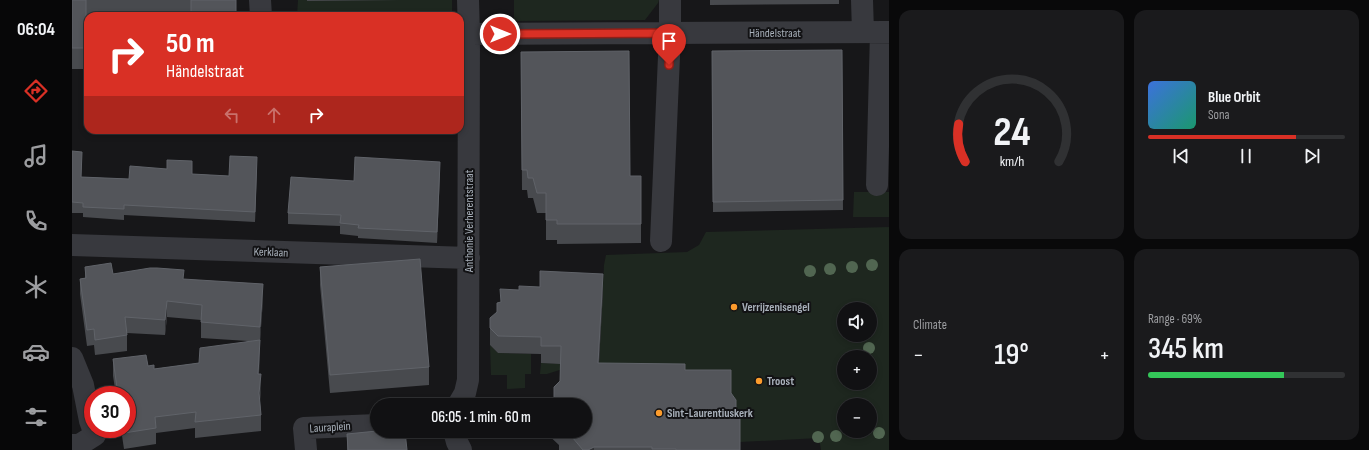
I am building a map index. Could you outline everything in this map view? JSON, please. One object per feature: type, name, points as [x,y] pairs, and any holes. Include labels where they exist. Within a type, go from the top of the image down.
[{"type":"street","points":[[260,0],[261,12]]},
{"type":"street","name":"Anthonie Verherentstraat","points":[[462,398],[465,393],[468,380],[469,258],[464,103],[464,34],[468,0]]},
{"type":"street","points":[[661,240],[670,33],[670,0]]},
{"type":"street","points":[[862,0],[877,32],[877,185]]},
{"type":"street","name":"Händelstraat","points":[[464,34],[877,32]]},
{"type":"street","name":"Kerklaan","points":[[72,245],[469,258]]},
{"type":"street","points":[[72,358],[84,390]]},
{"type":"street","name":"Lauraplein","points":[[306,450],[304,428],[370,425]]},
{"type":"street","points":[[72,445],[79,445],[90,438]]},
{"type":"street","points":[[456,438],[461,450]]},
{"type":"shaded area","points":[[298,0],[452,0],[452,12],[297,12]]},
{"type":"shaded area","points":[[514,0],[659,0],[645,20],[514,21]]},
{"type":"shaded area","points":[[854,192],[889,192],[889,217],[853,217]]},
{"type":"shaded area","points":[[889,227],[889,450],[821,450],[819,438],[740,442],[740,429],[566,368],[547,374],[540,374],[541,363],[599,365],[604,265],[606,255],[687,252],[699,245],[706,232]]},
{"type":"shaded area","points":[[490,345],[498,353],[531,354],[531,374],[525,374],[525,388],[507,389],[507,375],[491,375]]},
{"type":"building","points":[[72,0],[86,0],[86,12],[84,12],[84,48],[72,48]]},
{"type":"building","points":[[191,0],[236,0],[236,12],[191,12]]},
{"type":"building","points":[[842,50],[843,200],[713,202],[712,51]]},
{"type":"building","points":[[629,51],[630,176],[641,176],[641,224],[557,224],[557,220],[546,220],[546,193],[537,193],[533,178],[528,178],[527,170],[522,170],[521,52]]},
{"type":"building","points":[[72,151],[82,152],[81,177],[129,179],[130,166],[167,169],[167,160],[192,161],[192,174],[229,176],[230,156],[257,157],[255,212],[124,205],[124,209],[83,207],[83,203],[72,202]]},
{"type":"building","points":[[355,157],[440,162],[437,232],[358,228],[359,225],[340,223],[341,215],[288,213],[291,177],[354,181]]},
{"type":"building","points":[[420,259],[429,367],[330,375],[320,267]]},
{"type":"building","points":[[111,263],[113,274],[157,268],[184,270],[183,279],[263,284],[260,327],[201,322],[202,305],[167,301],[165,320],[125,317],[127,335],[95,340],[94,329],[87,330],[80,279],[86,278],[85,267]]},
{"type":"building","points":[[540,271],[603,274],[598,363],[685,364],[685,370],[731,370],[731,393],[736,400],[736,410],[740,412],[740,450],[676,450],[652,449],[652,447],[594,447],[588,450],[583,450],[573,438],[592,438],[592,398],[554,398],[554,387],[560,381],[561,346],[541,346],[541,337],[498,336],[490,328],[490,318],[497,312],[497,303],[501,302],[500,289],[519,290],[519,286],[540,287]]},
{"type":"building","points":[[260,340],[258,374],[261,374],[259,393],[261,415],[195,422],[196,412],[155,417],[156,428],[136,431],[136,386],[117,386],[113,359],[146,355],[148,366],[154,365],[154,369],[199,363],[200,348]]},
{"type":"building","points":[[370,432],[370,438],[406,438],[407,450],[348,450],[347,434]]},
{"type":"place","name":"Verrijzenisengel","points":[[734,307]]},
{"type":"place","name":"Troost","points":[[759,381]]},
{"type":"place","name":"Sint-Laurentiuskerk","points":[[659,413]]},
{"type":"route","points":[[500,34],[670,33],[669,65]]}]
